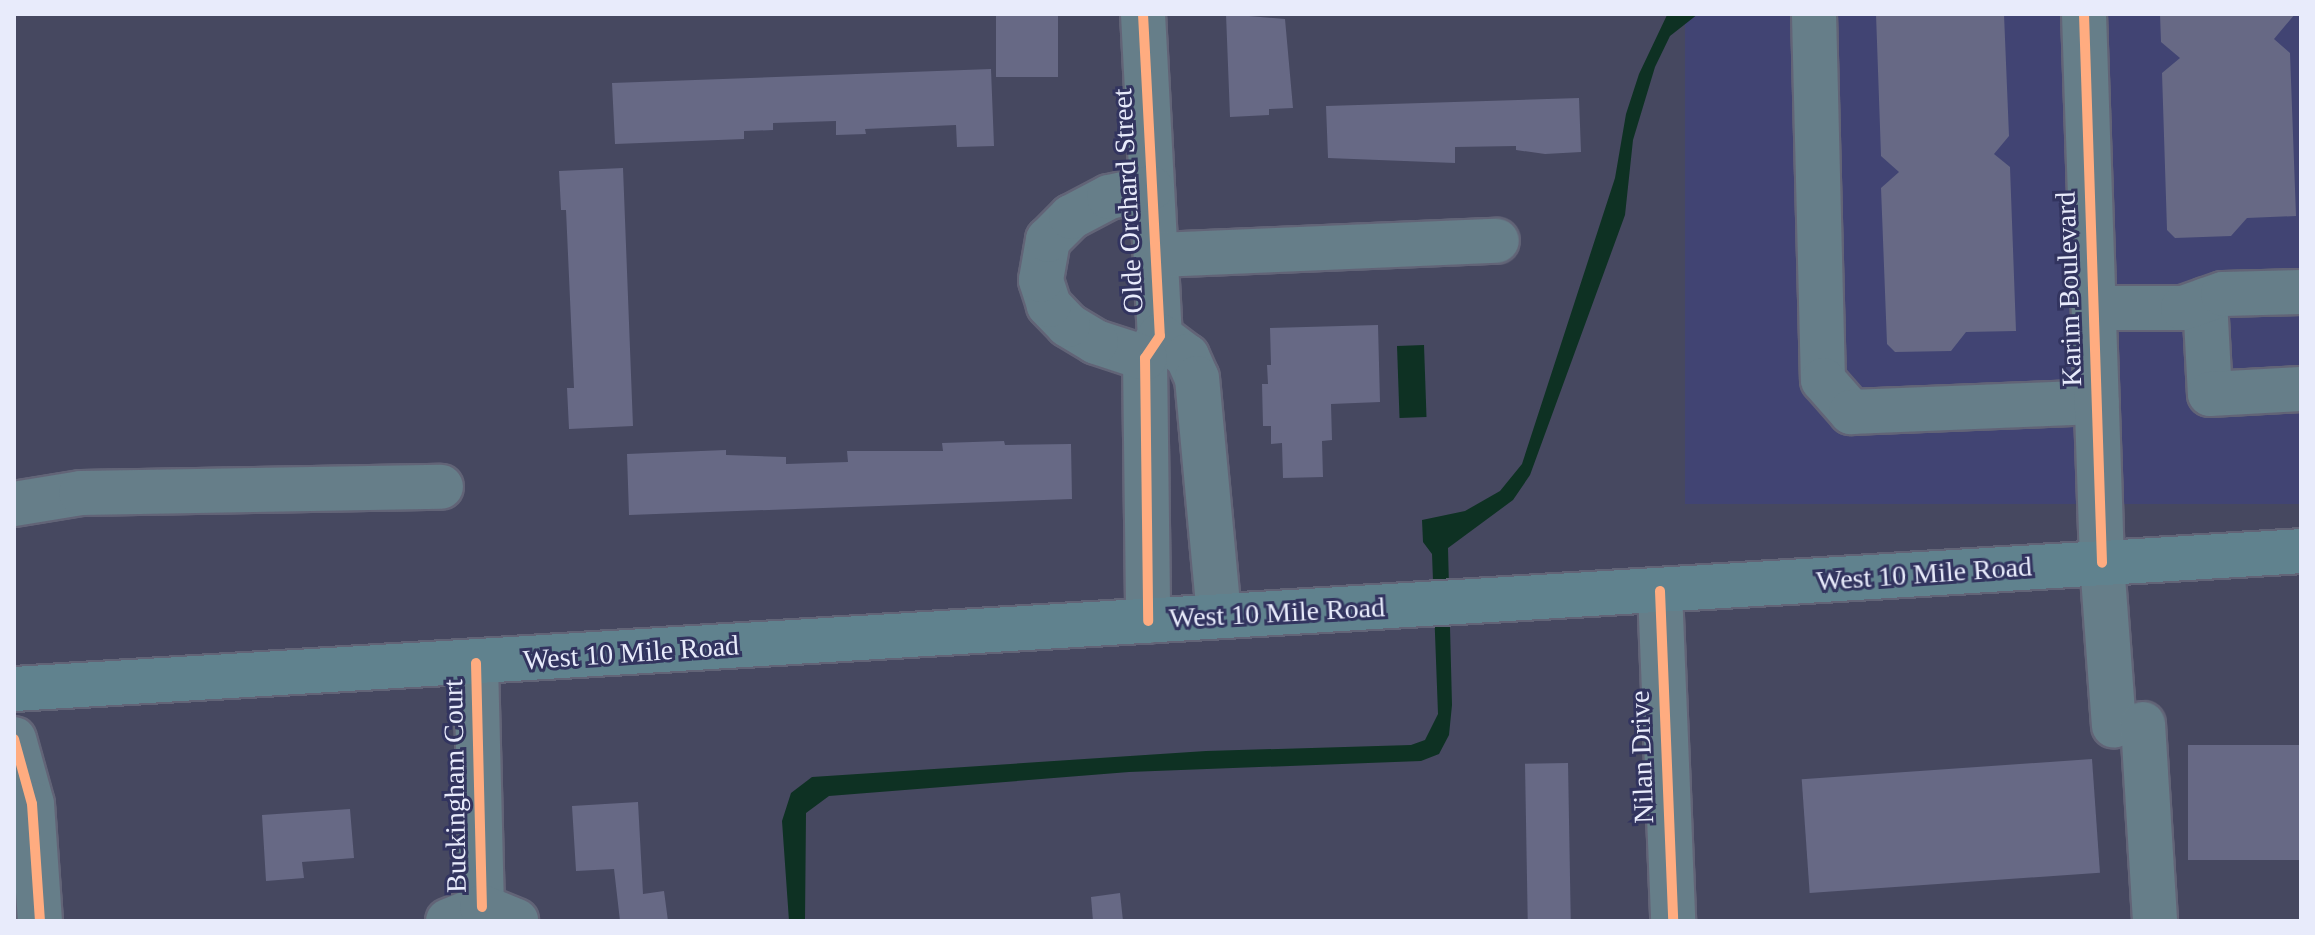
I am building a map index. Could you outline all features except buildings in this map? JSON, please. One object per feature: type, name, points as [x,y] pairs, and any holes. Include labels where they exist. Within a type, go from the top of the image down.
[{"type":"main road","name":"West 10 Mile Road","points":[[14,689],[2301,551]]},
{"type":"street","name":"Olde Orchard Street","points":[[1143,14],[1157,255],[1152,347],[1148,621]]},
{"type":"street","points":[[1814,14],[1823,380],[1851,412],[2097,402]]},
{"type":"street","name":"Karim Boulevard","points":[[2084,14],[2102,563],[2129,725],[2155,921]]},
{"type":"street","name":"Olde Orchard Street","points":[[1151,188],[1109,197],[1071,217],[1048,240],[1041,280],[1049,305],[1068,325],[1096,342],[1152,347],[1175,344],[1194,367],[1219,616]]},
{"type":"street","points":[[1157,255],[1497,241]]},
{"type":"street","points":[[2094,308],[2183,308],[2223,294],[2301,292]]},
{"type":"street","points":[[2205,300],[2210,394],[2301,389]]},
{"type":"street","points":[[14,504],[81,493],[441,487]]},
{"type":"street","name":"Nilan Drive","points":[[1660,591],[1673,921]]},
{"type":"street","name":"Buckingham Court","points":[[476,663],[482,916]]},
{"type":"street","points":[[14,739],[32,804],[40,921]]},
{"type":"shaded area","points":[[1685,14],[2301,14],[2301,504],[1685,504]]},
{"type":"shaded area","points":[[1698,14],[1670,36],[1655,67],[1633,140],[1625,215],[1530,475],[1513,500],[1448,548],[1452,705],[1449,735],[1439,754],[1421,761],[1129,772],[829,796],[806,813],[805,921],[789,921],[782,821],[791,793],[812,777],[1206,751],[1411,745],[1425,740],[1438,714],[1432,554],[1423,542],[1422,520],[1465,511],[1500,491],[1522,464],[1615,178],[1626,114],[1639,74],[1667,15]]},
{"type":"shaded area","points":[[1424,345],[1427,417],[1400,418],[1397,346]]},
{"type":"cycle path","points":[[1143,14],[1160,336],[1145,358],[1148,621]]},
{"type":"cycle path","points":[[2084,14],[2102,563]]},
{"type":"cycle path","points":[[1660,591],[1673,921]]},
{"type":"cycle path","points":[[476,663],[482,907]]},
{"type":"cycle path","points":[[14,739],[32,804],[40,921]]}]
